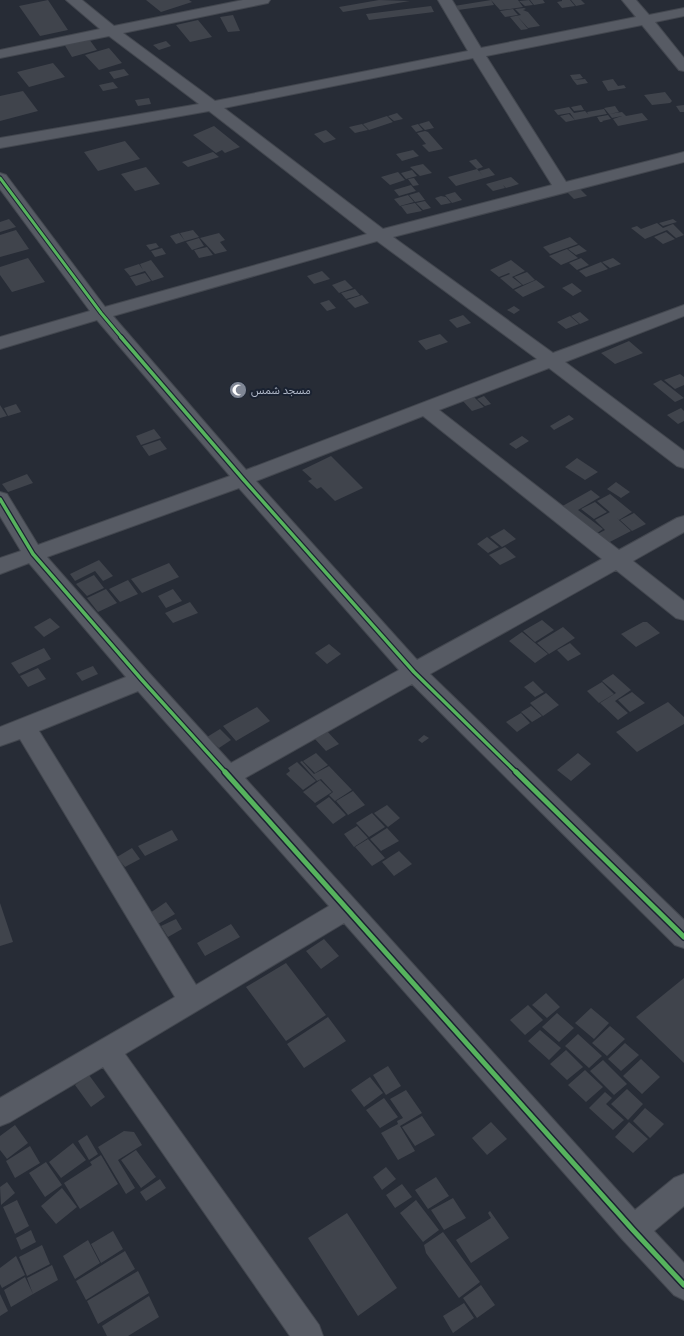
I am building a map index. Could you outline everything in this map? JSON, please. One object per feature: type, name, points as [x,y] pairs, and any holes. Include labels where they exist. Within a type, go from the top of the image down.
[{"type":"street","points":[[73,0],[111,31],[212,106],[381,236],[551,360],[684,461]]},
{"type":"street","points":[[0,54],[263,0]]},
{"type":"street","points":[[445,0],[561,187]]},
{"type":"street","points":[[629,0],[684,67]]},
{"type":"street","points":[[0,143],[212,106],[476,52],[684,12]]},
{"type":"street","points":[[0,343],[100,313],[561,187],[684,157]]},
{"type":"street","points":[[0,178],[100,313],[243,479],[414,672],[684,937]]},
{"type":"street","points":[[0,566],[243,479],[684,310]]},
{"type":"street","points":[[425,408],[684,612]]},
{"type":"street","points":[[0,499],[33,554],[142,680],[229,776],[306,865],[684,1285]]},
{"type":"street","points":[[229,776],[684,523]]},
{"type":"street","points":[[0,737],[142,680]]},
{"type":"street","points":[[25,727],[192,1001]]},
{"type":"street","points":[[0,1113],[192,1001],[346,908]]},
{"type":"street","points":[[107,1050],[308,1336]]},
{"type":"street","points":[[633,1230],[684,1188]]},
{"type":"building","points":[[48,0],[68,30],[40,36],[19,6]]},
{"type":"building","points":[[146,0],[189,0],[192,2],[161,12]]},
{"type":"building","points":[[379,0],[410,1],[343,12],[339,7]]},
{"type":"building","points":[[491,0],[494,5],[458,10],[454,6]]},
{"type":"building","points":[[491,0],[518,0],[523,7],[500,10]]},
{"type":"building","points":[[529,0],[533,5],[525,6],[519,1]]},
{"type":"building","points":[[530,0],[543,0],[545,3],[534,5]]},
{"type":"building","points":[[562,0],[570,0],[575,6],[562,8],[557,2]]},
{"type":"building","points":[[571,0],[581,0],[585,4],[576,6]]},
{"type":"building","points":[[431,6],[434,12],[369,20],[366,14]]},
{"type":"building","points":[[513,9],[518,15],[505,17],[500,11]]},
{"type":"building","points":[[515,9],[526,9],[523,10],[528,12],[540,26],[528,28],[518,17],[528,29],[521,30],[510,17],[521,15]]},
{"type":"building","points":[[233,15],[240,31],[228,32],[220,17]]},
{"type":"building","points":[[198,20],[212,37],[190,42],[176,25]]},
{"type":"building","points":[[89,39],[97,50],[72,57],[64,44]]},
{"type":"building","points":[[166,41],[171,46],[159,50],[153,45]]},
{"type":"building","points":[[109,48],[122,63],[99,70],[85,55]]},
{"type":"building","points":[[53,63],[65,77],[29,87],[17,72]]},
{"type":"building","points":[[124,69],[129,75],[114,79],[109,72]]},
{"type":"building","points":[[580,74],[583,78],[573,80],[570,75]]},
{"type":"building","points":[[585,79],[588,83],[577,85],[573,80]]},
{"type":"building","points":[[613,79],[618,86],[624,85],[626,88],[608,91],[602,81]]},
{"type":"building","points":[[113,82],[118,88],[103,91],[99,85]]},
{"type":"building","points":[[23,91],[38,111],[0,121],[0,96]]},
{"type":"building","points":[[665,92],[672,101],[670,103],[652,105],[644,95]]},
{"type":"building","points":[[149,98],[151,104],[138,106],[135,100]]},
{"type":"building","points":[[581,105],[584,110],[574,111],[571,107]]},
{"type":"building","points":[[684,105],[684,112],[680,112],[676,106]]},
{"type":"building","points":[[615,106],[619,112],[609,114],[604,108]]},
{"type":"building","points":[[569,107],[574,113],[585,111],[591,117],[575,120],[570,113],[558,115],[554,110]]},
{"type":"building","points":[[604,109],[607,114],[590,117],[587,112]]},
{"type":"building","points":[[622,112],[626,116],[642,113],[648,120],[618,126],[613,119],[622,116],[612,118],[609,114]]},
{"type":"building","points":[[397,113],[403,119],[394,121],[388,116]]},
{"type":"building","points":[[569,114],[575,120],[566,122],[560,116]]},
{"type":"building","points":[[608,115],[611,119],[602,121],[603,122],[600,122],[597,117]]},
{"type":"building","points":[[387,116],[393,122],[369,130],[363,124]]},
{"type":"building","points":[[429,121],[434,128],[425,130],[419,124]]},
{"type":"building","points":[[362,124],[368,130],[355,133],[349,127]]},
{"type":"building","points":[[418,124],[423,130],[416,132],[411,126]]},
{"type":"building","points":[[214,126],[240,147],[225,153],[222,150],[216,153],[193,135]]},
{"type":"building","points":[[326,130],[336,139],[324,143],[314,134]]},
{"type":"building","points":[[425,131],[428,132],[443,149],[429,152],[422,145],[426,144],[417,133]]},
{"type":"building","points":[[125,141],[140,159],[98,171],[84,152]]},
{"type":"building","points":[[413,150],[419,156],[402,161],[396,154]]},
{"type":"building","points":[[213,152],[219,157],[188,167],[182,162]]},
{"type":"building","points":[[476,159],[483,167],[477,169],[469,161]]},
{"type":"building","points":[[423,164],[432,173],[420,176],[410,167]]},
{"type":"building","points":[[146,167],[160,184],[135,191],[121,174]]},
{"type":"building","points":[[489,168],[495,175],[456,186],[448,177],[477,169],[483,176],[479,171]]},
{"type":"building","points":[[412,170],[417,176],[406,179],[401,173]]},
{"type":"building","points":[[398,172],[405,180],[390,185],[381,177]]},
{"type":"building","points":[[511,177],[519,184],[506,188],[503,185],[505,188],[493,191],[486,184]]},
{"type":"building","points":[[414,178],[419,185],[413,186],[408,179]]},
{"type":"building","points":[[411,185],[416,191],[399,196],[394,190]]},
{"type":"building","points":[[579,188],[587,196],[574,199],[567,192]]},
{"type":"building","points":[[419,192],[425,200],[415,202],[409,195]]},
{"type":"building","points":[[455,192],[462,200],[452,203],[445,195]]},
{"type":"building","points":[[408,195],[414,202],[400,206],[394,199]]},
{"type":"building","points":[[441,196],[446,197],[451,203],[441,205],[435,198]]},
{"type":"building","points":[[425,201],[431,208],[423,210],[416,203]]},
{"type":"building","points":[[415,203],[422,211],[407,214],[401,206]]},
{"type":"building","points":[[9,219],[16,227],[0,232],[0,222]]},
{"type":"building","points":[[673,219],[677,222],[663,226],[659,223]]},
{"type":"building","points":[[657,223],[663,228],[673,224],[684,235],[676,238],[667,230],[645,239],[631,228],[637,226],[641,229]]},
{"type":"building","points":[[16,230],[29,249],[0,257],[0,235]]},
{"type":"building","points":[[193,230],[199,237],[185,241],[180,233]]},
{"type":"building","points":[[666,232],[675,239],[663,244],[654,237]]},
{"type":"building","points":[[179,233],[185,241],[176,244],[170,236]]},
{"type":"building","points":[[219,233],[225,240],[220,242],[227,251],[215,254],[200,238]]},
{"type":"building","points":[[570,237],[578,244],[550,254],[543,247]]},
{"type":"building","points":[[199,238],[204,246],[192,250],[186,242]]},
{"type":"building","points":[[156,243],[159,247],[150,250],[146,245]]},
{"type":"building","points":[[579,245],[587,251],[576,255],[568,249]]},
{"type":"building","points":[[207,247],[213,255],[199,258],[194,250]]},
{"type":"building","points":[[162,248],[166,254],[155,257],[151,251]]},
{"type":"building","points":[[567,249],[578,258],[561,265],[549,256]]},
{"type":"building","points":[[28,258],[45,282],[12,292],[0,275],[0,267]]},
{"type":"building","points":[[581,258],[589,265],[577,270],[569,263]]},
{"type":"building","points":[[613,258],[621,264],[610,268],[602,262]]},
{"type":"building","points":[[151,260],[164,277],[152,281],[145,271],[130,276],[124,269],[139,264],[143,270],[140,264]]},
{"type":"building","points":[[511,260],[525,271],[512,277],[522,285],[513,289],[500,278],[510,274],[509,273],[499,277],[490,270]]},
{"type":"building","points":[[601,262],[608,269],[586,277],[579,271]]},
{"type":"building","points":[[322,271],[330,279],[314,284],[307,276]]},
{"type":"building","points":[[527,272],[535,280],[523,285],[514,277]]},
{"type":"building","points":[[145,273],[151,281],[136,286],[130,277]]},
{"type":"building","points":[[345,280],[353,288],[339,293],[332,285]]},
{"type":"building","points":[[536,280],[545,287],[523,297],[514,290]]},
{"type":"building","points":[[572,283],[582,291],[573,296],[562,288]]},
{"type":"building","points":[[355,289],[360,295],[346,299],[341,293]]},
{"type":"building","points":[[362,295],[369,303],[355,308],[347,300]]},
{"type":"building","points":[[329,300],[336,308],[327,311],[320,303]]},
{"type":"building","points":[[514,306],[520,310],[514,314],[507,310]]},
{"type":"building","points":[[580,312],[589,320],[580,324],[571,316]]},
{"type":"building","points":[[463,315],[471,323],[457,328],[449,320]]},
{"type":"building","points":[[570,316],[579,324],[566,329],[557,322]]},
{"type":"building","points":[[440,334],[448,342],[426,350],[418,341]]},
{"type":"building","points":[[629,341],[643,353],[615,364],[601,353]]},
{"type":"building","points":[[680,374],[684,377],[684,385],[675,389],[664,380]]},
{"type":"building","points":[[661,380],[684,398],[675,402],[653,384]]},
{"type":"building","points":[[473,396],[484,407],[472,411],[462,400]]},
{"type":"building","points":[[484,396],[491,404],[485,406],[477,399]]},
{"type":"building","points":[[16,404],[21,412],[8,416],[4,408]]},
{"type":"building","points":[[0,405],[7,416],[0,418]]},
{"type":"building","points":[[681,408],[684,411],[684,421],[678,424],[667,415]]},
{"type":"building","points":[[569,415],[574,419],[554,430],[550,426]]},
{"type":"building","points":[[154,429],[161,438],[141,445],[136,436]]},
{"type":"building","points":[[522,436],[529,441],[516,449],[509,444]]},
{"type":"building","points":[[160,440],[167,449],[149,456],[142,446]]},
{"type":"building","points":[[331,456],[363,488],[335,501],[321,487],[317,489],[308,481],[312,479],[302,470]]},
{"type":"building","points":[[577,458],[598,472],[585,480],[565,467]]},
{"type":"building","points":[[27,474],[33,483],[8,492],[2,484]]},
{"type":"building","points":[[616,482],[630,492],[621,498],[607,489]]},
{"type":"building","points":[[591,490],[600,497],[578,510],[603,529],[593,536],[559,508]]},
{"type":"building","points":[[610,494],[632,512],[619,520],[597,501]]},
{"type":"building","points":[[595,502],[607,512],[594,519],[581,509]]},
{"type":"building","points":[[610,512],[631,531],[604,545],[594,536],[605,530],[595,520]]},
{"type":"building","points":[[634,513],[646,524],[632,531],[620,520]]},
{"type":"building","points":[[504,529],[516,539],[502,547],[490,537]]},
{"type":"building","points":[[487,537],[499,547],[488,553],[477,544]]},
{"type":"building","points":[[505,547],[516,557],[500,565],[489,555]]},
{"type":"building","points":[[99,560],[113,576],[103,581],[95,571],[75,581],[70,574]]},
{"type":"building","points":[[169,563],[179,577],[142,593],[131,579]]},
{"type":"building","points":[[94,575],[104,588],[87,596],[76,584]]},
{"type":"building","points":[[128,580],[138,594],[120,602],[109,589]]},
{"type":"building","points":[[106,589],[117,603],[98,612],[87,598]]},
{"type":"building","points":[[173,589],[182,601],[166,608],[158,596]]},
{"type":"building","points":[[190,602],[198,613],[173,623],[165,613]]},
{"type":"building","points":[[50,618],[60,627],[44,637],[34,627]]},
{"type":"building","points":[[542,620],[554,630],[535,642],[523,631]]},
{"type":"building","points":[[643,622],[647,622],[660,633],[636,647],[621,634]]},
{"type":"building","points":[[563,627],[575,638],[549,654],[537,643]]},
{"type":"building","points":[[522,632],[548,654],[535,663],[509,641]]},
{"type":"building","points":[[570,643],[581,654],[568,661],[557,650]]},
{"type":"building","points":[[329,644],[341,654],[327,664],[315,653]]},
{"type":"building","points":[[44,648],[51,659],[19,674],[11,663]]},
{"type":"building","points":[[93,666],[98,674],[82,681],[76,673]]},
{"type":"building","points":[[38,668],[46,679],[28,687],[20,676]]},
{"type":"building","points":[[613,674],[631,690],[615,701],[628,713],[618,720],[600,703],[616,693],[602,681]]},
{"type":"building","points":[[533,681],[544,692],[535,697],[524,687]]},
{"type":"building","points":[[602,682],[614,694],[599,703],[587,691]]},
{"type":"building","points":[[632,692],[645,703],[630,712],[618,700]]},
{"type":"building","points":[[546,693],[559,705],[543,716],[530,703]]},
{"type":"building","points":[[668,702],[684,717],[684,724],[637,752],[616,732]]},
{"type":"building","points":[[531,706],[542,716],[532,722],[521,712]]},
{"type":"building","points":[[257,707],[270,721],[236,741],[223,726]]},
{"type":"building","points":[[521,713],[530,723],[517,732],[506,722]]},
{"type":"building","points":[[220,729],[231,740],[219,748],[207,737]]},
{"type":"building","points":[[326,730],[339,744],[326,751],[314,738]]},
{"type":"building","points":[[424,735],[429,738],[422,743],[418,740]]},
{"type":"building","points":[[316,753],[328,765],[315,773],[303,761]]},
{"type":"building","points":[[578,753],[591,764],[571,781],[557,770]]},
{"type":"building","points":[[302,761],[314,774],[329,766],[352,790],[335,801],[329,795],[333,792],[321,779],[317,781],[300,762]]},
{"type":"building","points":[[297,762],[316,781],[303,790],[286,774],[290,771],[288,768]]},
{"type":"building","points":[[320,780],[332,792],[315,803],[303,792]]},
{"type":"building","points":[[353,791],[365,805],[348,815],[336,801]]},
{"type":"building","points":[[329,797],[346,815],[333,824],[316,806]]},
{"type":"building","points":[[387,805],[400,818],[388,827],[374,813]]},
{"type":"building","points":[[372,813],[385,827],[369,837],[356,823]]},
{"type":"building","points":[[357,826],[368,838],[354,847],[344,834]]},
{"type":"building","points":[[387,828],[399,841],[381,851],[370,839]]},
{"type":"building","points":[[172,830],[178,840],[145,856],[138,846]]},
{"type":"building","points":[[368,839],[385,858],[372,866],[355,847]]},
{"type":"building","points":[[132,848],[140,859],[125,867],[117,857]]},
{"type":"building","points":[[399,851],[412,864],[394,876],[382,862]]},
{"type":"building","points":[[166,902],[175,914],[158,924],[150,913]]},
{"type":"building","points":[[0,903],[13,942],[0,946]]},
{"type":"building","points":[[176,919],[182,929],[168,937],[161,926]]},
{"type":"building","points":[[231,924],[240,937],[205,956],[197,943]]},
{"type":"building","points":[[324,939],[339,956],[321,969],[306,951]]},
{"type":"building","points":[[286,963],[326,1015],[286,1041],[246,987]]},
{"type":"building","points":[[684,978],[684,1063],[636,1017]]},
{"type":"building","points":[[546,993],[560,1007],[547,1018],[532,1005]]},
{"type":"building","points":[[528,1005],[543,1020],[525,1035],[510,1020]]},
{"type":"building","points":[[591,1008],[609,1023],[594,1039],[575,1023]]},
{"type":"building","points":[[557,1013],[574,1028],[559,1042],[542,1027]]},
{"type":"building","points":[[328,1017],[346,1041],[304,1068],[287,1044]]},
{"type":"building","points":[[610,1026],[625,1039],[607,1056],[592,1043]]},
{"type":"building","points":[[540,1030],[561,1048],[549,1060],[528,1041]]},
{"type":"building","points":[[578,1034],[602,1056],[589,1068],[565,1046]]},
{"type":"building","points":[[625,1043],[639,1055],[621,1071],[608,1059]]},
{"type":"building","points":[[566,1050],[583,1067],[567,1080],[550,1064]]},
{"type":"building","points":[[641,1059],[660,1077],[642,1094],[623,1076]]},
{"type":"building","points":[[603,1060],[627,1084],[614,1095],[590,1071]]},
{"type":"building","points":[[388,1066],[401,1086],[386,1095],[373,1075]]},
{"type":"building","points":[[585,1070],[603,1087],[586,1102],[568,1085]]},
{"type":"building","points":[[89,1075],[105,1097],[91,1107],[75,1085]]},
{"type":"building","points":[[370,1077],[383,1093],[364,1107],[351,1090]]},
{"type":"building","points":[[627,1089],[643,1104],[628,1120],[611,1104]]},
{"type":"building","points":[[406,1090],[422,1113],[400,1126],[415,1151],[398,1160],[381,1133],[398,1124],[397,1121],[403,1118],[390,1099]]},
{"type":"building","points":[[605,1092],[612,1098],[606,1104],[624,1120],[613,1130],[589,1108]]},
{"type":"building","points":[[384,1098],[398,1117],[380,1128],[366,1110]]},
{"type":"building","points":[[645,1108],[664,1124],[650,1138],[633,1121]]},
{"type":"building","points":[[422,1116],[435,1135],[415,1146],[402,1127]]},
{"type":"building","points":[[491,1122],[507,1139],[487,1155],[472,1138]]},
{"type":"building","points":[[629,1122],[648,1139],[633,1153],[615,1137]]},
{"type":"building","points":[[15,1125],[28,1143],[7,1159],[0,1150],[0,1136]]},
{"type":"building","points":[[124,1131],[134,1132],[142,1145],[118,1160],[135,1188],[126,1194],[98,1147]]},
{"type":"building","points":[[87,1135],[98,1154],[89,1160],[78,1141]]},
{"type":"building","points":[[73,1143],[86,1160],[61,1178],[49,1162]]},
{"type":"building","points":[[30,1146],[40,1163],[15,1178],[6,1161]]},
{"type":"building","points":[[136,1150],[156,1177],[141,1188],[121,1160]]},
{"type":"building","points":[[101,1155],[118,1184],[80,1209],[64,1183],[92,1165],[90,1162]]},
{"type":"building","points":[[46,1162],[62,1185],[45,1197],[29,1173]]},
{"type":"building","points":[[386,1167],[396,1179],[382,1190],[373,1177]]},
{"type":"building","points":[[436,1177],[449,1196],[428,1209],[415,1190]]},
{"type":"building","points":[[160,1179],[166,1188],[146,1201],[140,1192]]},
{"type":"building","points":[[7,1182],[15,1193],[1,1205],[0,1187]]},
{"type":"building","points":[[402,1184],[412,1197],[395,1208],[386,1195]]},
{"type":"building","points":[[62,1188],[77,1207],[56,1224],[41,1206]]},
{"type":"building","points":[[453,1198],[466,1218],[444,1230],[431,1210]]},
{"type":"building","points":[[17,1200],[29,1226],[15,1234],[3,1207]]},
{"type":"building","points":[[416,1200],[439,1230],[423,1242],[400,1213]]},
{"type":"building","points":[[490,1211],[509,1238],[471,1263],[456,1240],[491,1218],[488,1213]]},
{"type":"building","points":[[347,1213],[397,1288],[358,1316],[308,1238]]},
{"type":"building","points":[[31,1230],[36,1242],[21,1250],[16,1238]]},
{"type":"building","points":[[113,1231],[123,1249],[101,1263],[91,1244]]},
{"type":"building","points":[[443,1232],[480,1282],[459,1298],[426,1253],[424,1245]]},
{"type":"building","points":[[88,1240],[100,1263],[75,1279],[63,1256]]},
{"type":"building","points":[[42,1245],[50,1264],[27,1276],[19,1257]]},
{"type":"building","points":[[125,1251],[135,1269],[86,1300],[76,1281]]},
{"type":"building","points":[[16,1256],[25,1275],[2,1288],[0,1284],[0,1268]]},
{"type":"building","points":[[52,1265],[58,1280],[33,1294],[27,1278]]},
{"type":"building","points":[[138,1271],[149,1293],[98,1324],[87,1301]]},
{"type":"building","points":[[25,1277],[33,1294],[11,1307],[4,1290]]},
{"type":"building","points":[[481,1285],[495,1305],[477,1318],[463,1298]]},
{"type":"building","points":[[0,1294],[8,1311],[0,1316]]},
{"type":"building","points":[[149,1296],[159,1317],[128,1336],[107,1336],[102,1326]]},
{"type":"building","points":[[464,1303],[474,1318],[453,1333],[443,1316]]},
{"type":"cycle path","points":[[0,178],[101,313],[243,479],[414,672],[684,937]]},
{"type":"cycle path","points":[[0,499],[33,554],[142,680],[633,1230],[684,1285]]},
{"type":"place","name":"مسجد شمس","points":[[238,390]]}]
